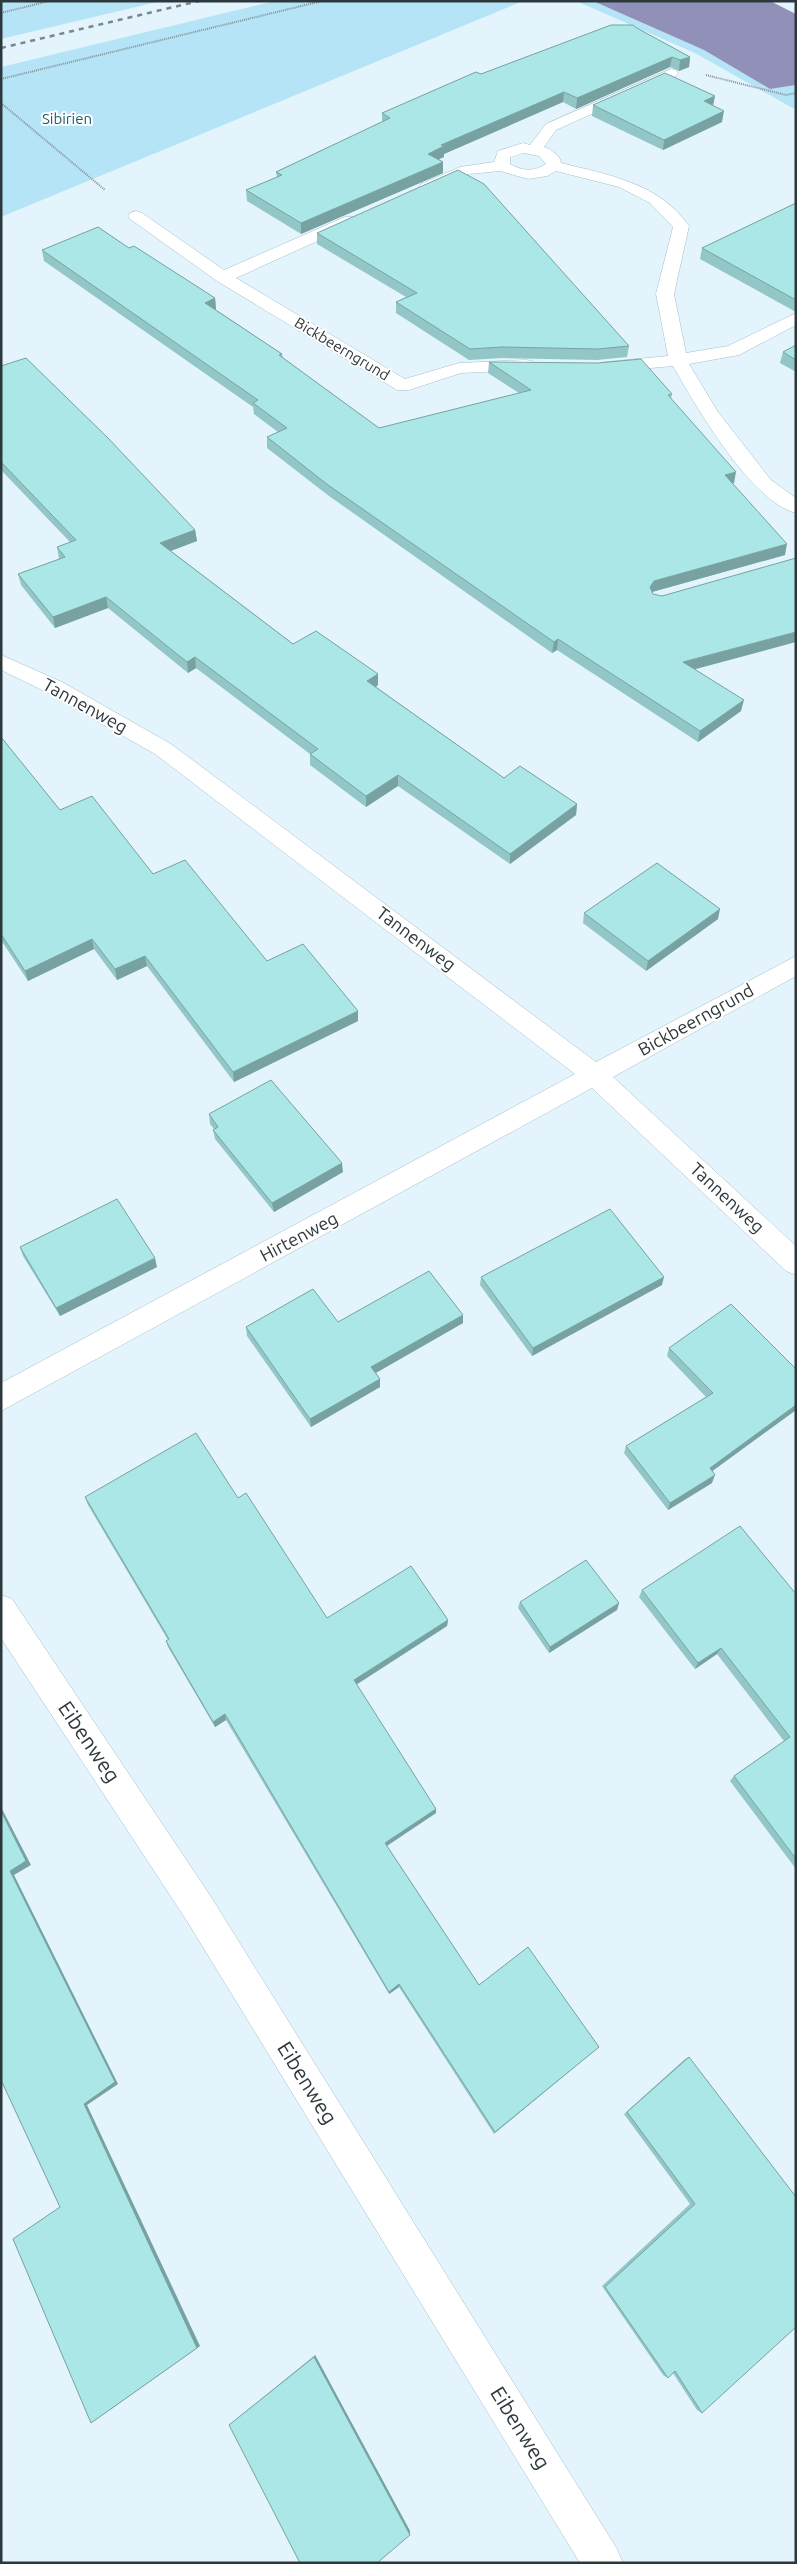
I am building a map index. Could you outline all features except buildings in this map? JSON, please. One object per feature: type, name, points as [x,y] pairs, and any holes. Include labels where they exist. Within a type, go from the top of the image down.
[{"type":"street","points":[[535,149],[550,127],[671,73]]},
{"type":"street","points":[[503,166],[501,160],[504,154],[518,149],[535,149],[551,156],[554,161],[553,166]]},
{"type":"street","points":[[412,194],[466,170],[503,166],[518,174],[529,175],[539,174],[553,166],[625,184],[656,200],[681,226],[665,294],[678,360],[710,414],[764,484],[796,507]]},
{"type":"street","points":[[223,277],[367,214]]},
{"type":"street","name":"Bickbeerngrund","points":[[136,216],[223,277],[403,386],[459,368],[502,365],[540,366]]},
{"type":"street","points":[[588,367],[678,360],[733,351],[796,318]]},
{"type":"street","name":"Tannenweg","points":[[1,662],[54,687],[162,749],[596,1076],[796,1263]]},
{"type":"street","name":"Bickbeerngrund","points":[[596,1076],[796,965]]},
{"type":"street","name":"Hirtenweg","points":[[1,1398],[596,1076]]},
{"type":"street","name":"Eibenweg","points":[[1,1610],[199,1909],[602,2563]]},
{"type":"path","points":[[1,13],[49,1]]},
{"type":"path","points":[[1,79],[322,1]]},
{"type":"path","points":[[671,73],[699,74],[786,95],[796,93]]},
{"type":"path","points":[[1,103],[136,216]]},
{"type":"green space","points":[[1,1],[161,1],[1,39]]},
{"type":"green space","name":"Sibirien","points":[[275,1],[523,1],[1,217],[1,67]]},
{"type":"green space","points":[[576,1],[593,1],[704,50],[770,89],[796,85],[796,110],[695,53]]},
{"type":"shaded area","points":[[593,1],[770,1],[796,14],[796,85],[770,89],[704,50]]},
{"type":"railway","points":[[1,48],[199,1]]}]
